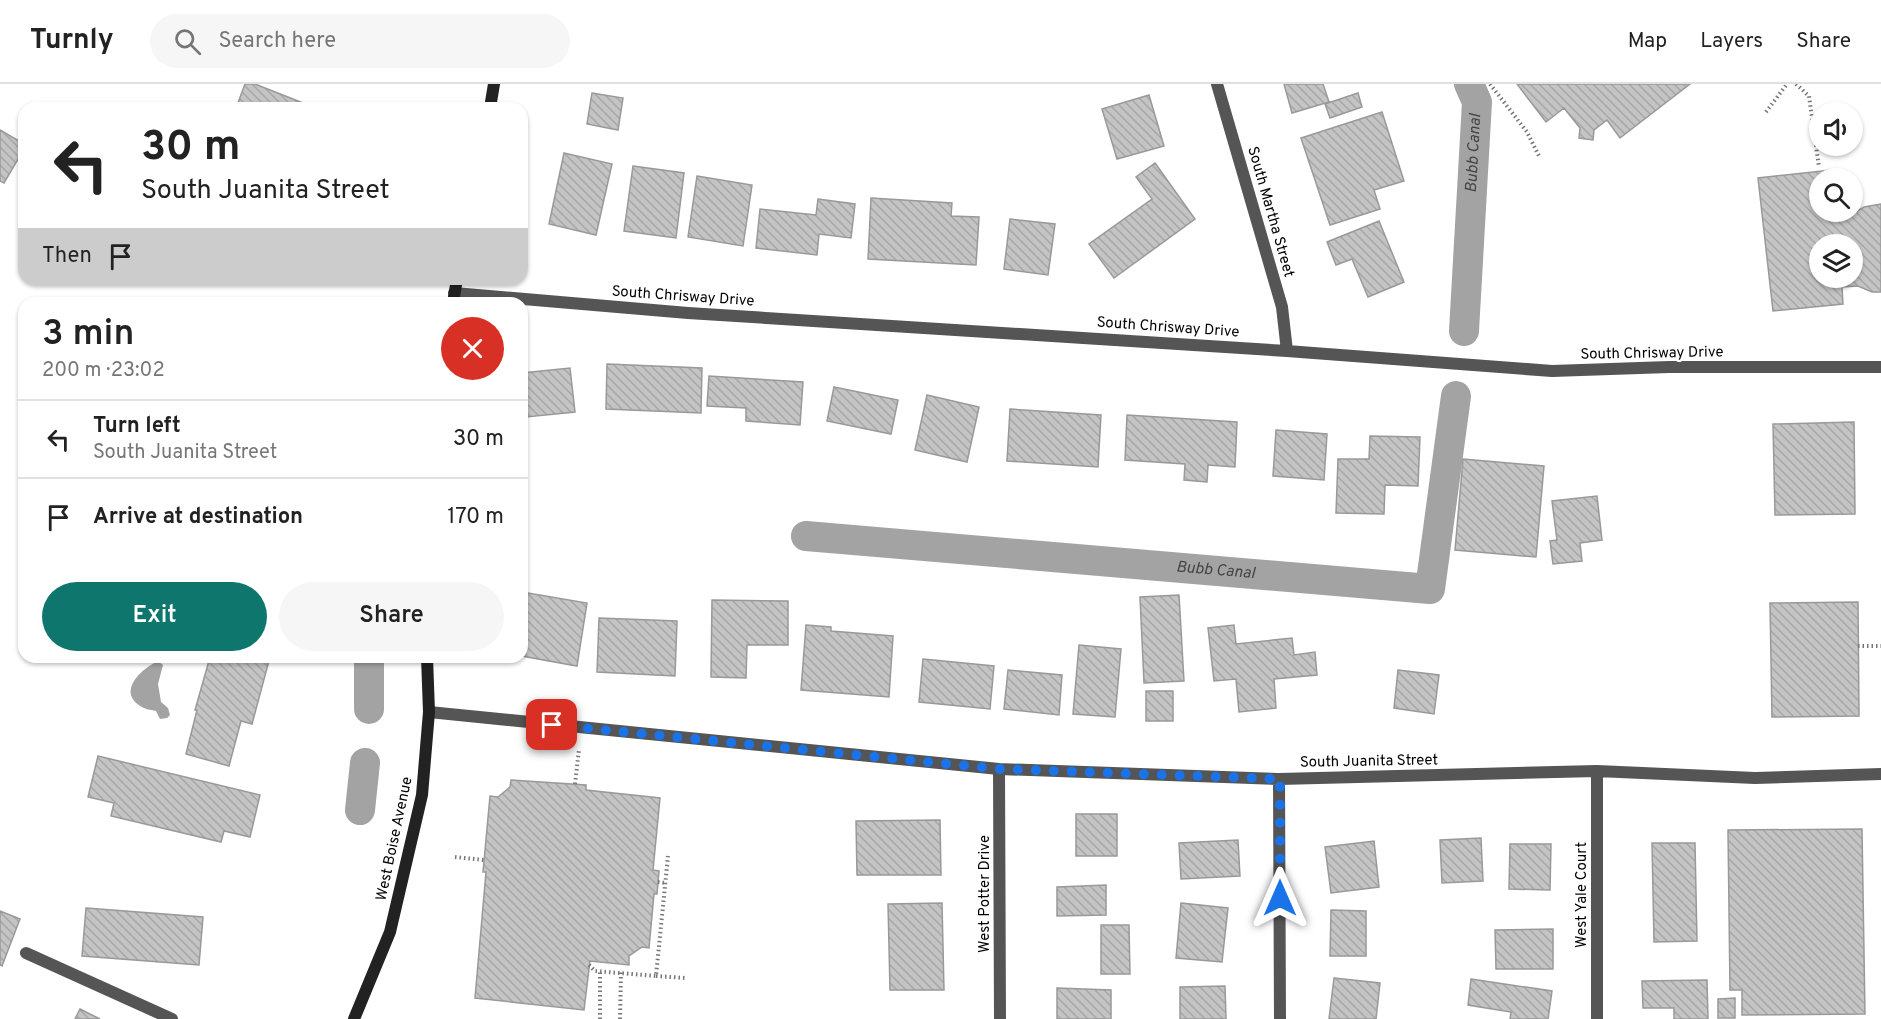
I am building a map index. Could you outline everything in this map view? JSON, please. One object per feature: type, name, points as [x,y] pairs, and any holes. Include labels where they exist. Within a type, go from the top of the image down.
[{"type":"street","points":[[491,102],[494,84]]},
{"type":"street","name":"South Martha Street","points":[[1217,84],[1282,307],[1287,351]]},
{"type":"street","name":"South Chrisway Drive","points":[[528,303],[1287,351],[1552,371],[1881,367]]},
{"type":"street","name":"West Boise Avenue","points":[[354,1019],[390,932],[422,795],[429,712],[427,663]]},
{"type":"street","name":"South Juanita Street","points":[[429,712],[999,769],[1280,779],[1597,771],[1755,778],[1881,774]]},
{"type":"street","name":"West Potter Drive","points":[[999,769],[1000,1019]]},
{"type":"street","name":"West Yale Court","points":[[1597,771],[1598,1019]]},
{"type":"street","points":[[1280,779],[1280,1019]]},
{"type":"street","points":[[26,953],[172,1019]]},
{"type":"path","points":[[1490,84],[1527,132],[1540,158]]},
{"type":"path","points":[[1766,112],[1787,84]]},
{"type":"path","points":[[1796,84],[1809,96],[1810,102]]},
{"type":"path","points":[[1817,156],[1819,167]]},
{"type":"path","points":[[1858,646],[1881,646]]},
{"type":"path","points":[[575,784],[579,749]]},
{"type":"path","points":[[656,976],[668,856]]},
{"type":"path","points":[[455,857],[484,860]]},
{"type":"path","points":[[658,882],[665,883]]},
{"type":"path","points":[[589,965],[595,971],[600,972],[685,978]]},
{"type":"path","points":[[600,972],[600,1019]]},
{"type":"path","points":[[620,1019],[621,972]]},
{"type":"shaded area","points":[[160,663],[163,665],[158,684],[161,702],[168,708],[170,715],[167,718],[160,719],[156,711],[142,707],[131,695],[134,681],[151,665]]},
{"type":"building","points":[[245,84],[255,84],[300,102],[238,102]]},
{"type":"building","points":[[1284,84],[1323,84],[1329,102],[1292,113]]},
{"type":"building","points":[[1517,84],[1690,84],[1620,138],[1607,120],[1594,130],[1593,140],[1579,138],[1580,128],[1564,108],[1546,122]]},
{"type":"building","points":[[592,93],[623,98],[618,130],[587,124]]},
{"type":"building","points":[[1358,93],[1362,107],[1330,118],[1325,104]]},
{"type":"building","points":[[1149,95],[1164,146],[1117,159],[1102,109]]},
{"type":"building","points":[[1382,112],[1404,181],[1374,190],[1380,209],[1330,225],[1301,138]]},
{"type":"building","points":[[0,130],[18,140],[18,159],[4,183],[0,181]]},
{"type":"building","points":[[564,153],[612,164],[596,235],[549,224]]},
{"type":"building","points":[[1155,163],[1195,219],[1114,278],[1089,244],[1152,199],[1136,177]]},
{"type":"building","points":[[633,166],[684,173],[676,238],[624,231]]},
{"type":"building","points":[[1809,172],[1809,222],[1863,222],[1863,208],[1881,204],[1881,292],[1872,292],[1863,288],[1863,234],[1809,234],[1809,288],[1842,288],[1843,304],[1773,311],[1758,178]]},
{"type":"building","points":[[697,176],[752,185],[743,246],[688,237]]},
{"type":"building","points":[[871,198],[952,203],[951,216],[979,217],[976,265],[868,259]]},
{"type":"building","points":[[818,199],[855,204],[851,238],[819,234],[817,255],[756,248],[760,209],[816,215]]},
{"type":"building","points":[[1010,219],[1055,224],[1048,275],[1004,269]]},
{"type":"building","points":[[1379,221],[1404,282],[1368,297],[1352,259],[1336,265],[1327,242]]},
{"type":"building","points":[[607,364],[702,368],[701,413],[606,409]]},
{"type":"building","points":[[570,368],[575,412],[528,417],[528,372]]},
{"type":"building","points":[[709,376],[803,382],[800,425],[746,421],[746,408],[707,406]]},
{"type":"building","points":[[834,387],[898,400],[891,434],[827,421]]},
{"type":"building","points":[[927,395],[979,407],[967,462],[915,450]]},
{"type":"building","points":[[1010,409],[1101,415],[1098,467],[1007,461]]},
{"type":"building","points":[[1127,415],[1237,422],[1235,467],[1208,465],[1207,482],[1184,480],[1185,464],[1125,460]]},
{"type":"building","points":[[1854,422],[1855,514],[1775,515],[1773,424]]},
{"type":"building","points":[[1276,430],[1327,434],[1324,480],[1273,476]]},
{"type":"building","points":[[1370,436],[1420,437],[1418,486],[1385,485],[1384,514],[1336,513],[1338,459],[1369,459]]},
{"type":"building","points":[[1463,459],[1544,466],[1536,557],[1455,550]]},
{"type":"building","points":[[1597,496],[1602,540],[1580,543],[1582,561],[1553,564],[1550,541],[1557,540],[1552,501]]},
{"type":"building","points":[[528,593],[587,603],[577,666],[528,657]]},
{"type":"building","points":[[1179,595],[1184,681],[1144,683],[1140,597]]},
{"type":"building","points":[[712,600],[788,601],[788,645],[747,645],[746,678],[711,677]]},
{"type":"building","points":[[1858,602],[1859,716],[1772,717],[1770,603]]},
{"type":"building","points":[[599,618],[677,621],[675,676],[597,672]]},
{"type":"building","points":[[806,625],[831,627],[831,631],[893,636],[889,697],[801,690]]},
{"type":"building","points":[[1234,625],[1236,644],[1292,638],[1294,655],[1315,652],[1317,675],[1274,679],[1276,708],[1239,712],[1236,679],[1214,681],[1208,628]]},
{"type":"building","points":[[1079,645],[1121,649],[1115,717],[1073,714]]},
{"type":"building","points":[[923,659],[994,666],[990,709],[919,702]]},
{"type":"building","points":[[208,663],[268,663],[252,724],[241,721],[229,766],[186,754],[197,710],[195,710]]},
{"type":"building","points":[[1008,670],[1062,675],[1059,715],[1004,709]]},
{"type":"building","points":[[1398,670],[1439,675],[1434,714],[1394,708]]},
{"type":"building","points":[[1146,691],[1173,691],[1173,721],[1146,721]]},
{"type":"building","points":[[98,756],[260,795],[250,837],[224,831],[221,842],[111,816],[114,803],[88,797]]},
{"type":"building","points":[[511,780],[586,785],[586,790],[660,798],[653,870],[659,871],[657,894],[654,894],[649,948],[642,947],[629,956],[629,965],[590,961],[584,1010],[475,998],[490,796],[498,797],[510,787]]},
{"type":"building","points":[[1076,814],[1117,814],[1117,856],[1076,856]]},
{"type":"building","points":[[940,820],[941,875],[857,875],[856,821]]},
{"type":"building","points":[[1862,829],[1865,1014],[1742,1015],[1742,990],[1730,990],[1728,830]]},
{"type":"building","points":[[1481,838],[1483,881],[1442,883],[1440,840]]},
{"type":"building","points":[[1238,840],[1240,876],[1181,879],[1179,843]]},
{"type":"building","points":[[1374,841],[1379,887],[1331,893],[1325,847]]},
{"type":"building","points":[[1652,843],[1695,843],[1697,941],[1654,942]]},
{"type":"building","points":[[1510,844],[1551,844],[1550,890],[1509,889]]},
{"type":"building","points":[[1106,885],[1106,915],[1057,916],[1057,887]]},
{"type":"building","points":[[942,903],[944,990],[890,990],[888,904]]},
{"type":"building","points":[[1181,903],[1228,908],[1222,962],[1176,958]]},
{"type":"building","points":[[86,908],[203,917],[199,965],[82,956]]},
{"type":"building","points":[[1331,910],[1366,911],[1366,956],[1330,956]]},
{"type":"building","points":[[0,911],[20,919],[2,966],[0,965]]},
{"type":"building","points":[[1101,925],[1129,925],[1130,974],[1101,974]]},
{"type":"building","points":[[1553,929],[1553,969],[1496,969],[1495,930]]},
{"type":"building","points":[[1334,978],[1380,983],[1376,1019],[1329,1019]]},
{"type":"building","points":[[1471,979],[1552,991],[1548,1019],[1510,1019],[1511,1012],[1468,1005]]},
{"type":"building","points":[[1707,980],[1708,1019],[1674,1019],[1674,1008],[1643,1008],[1642,981]]},
{"type":"building","points":[[1225,986],[1226,1019],[1180,1019],[1180,987]]},
{"type":"building","points":[[1057,988],[1111,990],[1111,1019],[1057,1019]]},
{"type":"building","points":[[1735,998],[1735,1018],[1718,1018],[1718,999]]},
{"type":"building","points":[[80,1009],[100,1019],[75,1019]]},
{"type":"waterway","name":"Bubb Canal","points":[[1464,331],[1477,102],[1469,84]]},
{"type":"waterway","name":"Bubb Canal","points":[[806,536],[1430,589],[1456,396]]},
{"type":"waterway","name":"Bubb Canal","points":[[369,663],[369,709]]},
{"type":"waterway","name":"Bubb Canal","points":[[360,810],[365,763]]},
{"type":"route","points":[[552,725],[999,769],[1280,779],[1280,898]]}]
